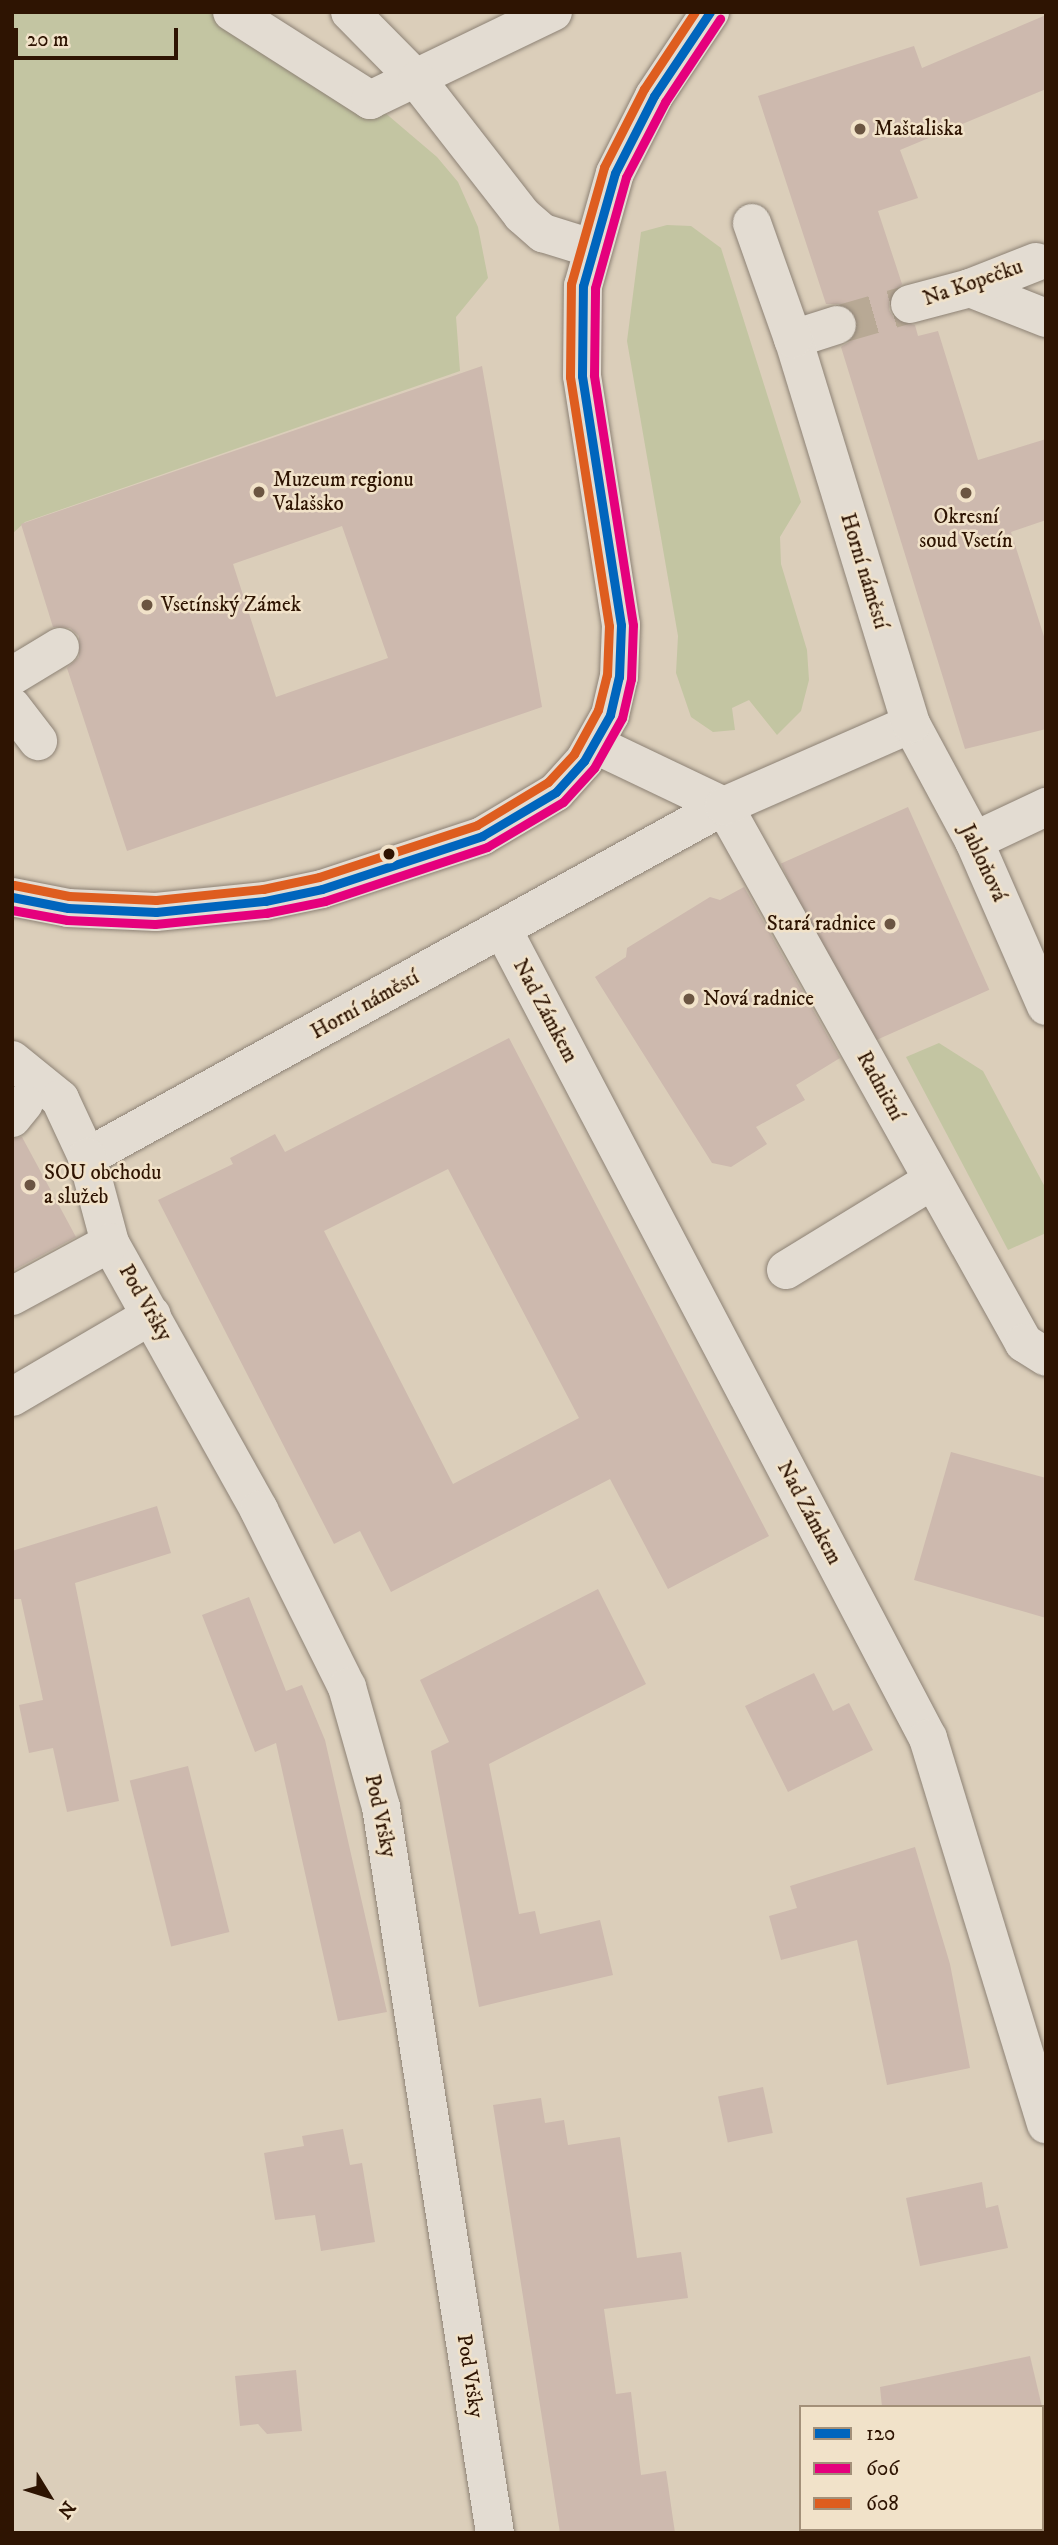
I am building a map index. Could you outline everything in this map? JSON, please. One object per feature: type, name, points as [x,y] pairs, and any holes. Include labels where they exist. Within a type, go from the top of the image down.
[{"type":"street","points":[[232,12],[370,100],[417,80],[553,12]]},
{"type":"street","points":[[350,12],[417,80],[522,215],[543,233],[591,248]]},
{"type":"street","points":[[12,897],[68,908],[156,912],[265,901],[438,854],[482,836],[556,792],[596,745],[610,715],[619,677],[621,625],[580,352],[583,286],[591,248],[615,173],[635,131],[710,12]]},
{"type":"street","name":"Horní náměstí","points":[[87,1157],[724,806],[911,724],[793,339],[752,223]]},
{"type":"street","name":"Na Kopečku","points":[[911,304],[970,288],[1036,262]]},
{"type":"street","points":[[970,288],[1046,317]]},
{"type":"street","points":[[793,339],[837,326]]},
{"type":"street","points":[[12,676],[60,647]]},
{"type":"street","points":[[12,707],[38,741]]},
{"type":"street","name":"Jabloňová","points":[[911,724],[974,841],[1046,1006]]},
{"type":"street","points":[[596,745],[724,806]]},
{"type":"street","name":"Radniční","points":[[724,806],[931,1181],[1024,1343],[1046,1357]]},
{"type":"street","points":[[974,841],[1046,807]]},
{"type":"street","name":"Nad Zámkem","points":[[503,930],[928,1738],[1046,2124]]},
{"type":"street","points":[[21,1090],[60,1098],[87,1157]]},
{"type":"street","name":"Pod Vršky","points":[[87,1157],[110,1243],[259,1510],[347,1686],[374,1780],[495,2533]]},
{"type":"street","points":[[786,1270],[931,1181]]},
{"type":"street","points":[[12,1296],[110,1243]]},
{"type":"street","points":[[12,1397],[152,1315]]},
{"type":"green space","points":[[12,12],[232,12],[370,100],[437,157],[458,182],[478,227],[488,278],[456,317],[460,371],[25,522],[12,534]]},
{"type":"green space","points":[[667,225],[691,226],[721,248],[801,502],[780,537],[781,564],[807,650],[809,680],[801,711],[777,735],[749,700],[732,708],[735,730],[713,732],[691,717],[676,673],[678,636],[627,341],[641,232]]},
{"type":"green space","points":[[939,1043],[983,1071],[1046,1189],[1046,1233],[1008,1250],[906,1057]]},
{"type":"building","points":[[1046,15],[1046,89],[900,150],[918,198],[878,211],[902,284],[889,298],[889,310],[895,320],[915,325],[918,336],[938,331],[978,460],[1046,439],[1046,520],[1011,532],[1046,643],[1046,729],[965,749],[841,347],[854,339],[858,319],[842,304],[826,304],[758,96],[914,46],[922,68]]},
{"type":"building","name":"Vsetínský Zámek","points":[[482,366],[542,707],[127,851],[67,668],[79,657],[79,636],[70,628],[53,627],[21,524]],"holes":[[[342,526],[388,658],[276,697],[233,564]]]},
{"type":"building","name":"Stará radnice","points":[[908,807],[989,990],[862,1046],[781,864]]},
{"type":"building","points":[[744,887],[840,1058],[796,1085],[805,1100],[756,1127],[767,1144],[731,1167],[712,1163],[595,977],[626,957],[627,948],[710,897],[720,900]]},
{"type":"building","points":[[509,1038],[769,1536],[668,1589],[610,1479],[391,1592],[360,1531],[334,1544],[158,1200],[233,1164],[230,1158],[275,1134],[285,1152]],"holes":[[[448,1169],[579,1418],[453,1484],[324,1231]]]},
{"type":"building","name":"SOU obchodu a služeb","points":[[22,1137],[76,1237],[12,1271],[12,1139]]},
{"type":"building","points":[[951,1452],[1046,1478],[1046,1618],[914,1580]]},
{"type":"building","points":[[157,1506],[171,1553],[75,1583],[119,1801],[67,1812],[53,1748],[29,1753],[19,1705],[43,1700],[21,1599],[12,1599],[12,1551]]},
{"type":"building","points":[[598,1589],[646,1684],[489,1764],[519,1914],[535,1911],[540,1934],[600,1920],[613,1975],[479,2007],[431,1751],[449,1742],[420,1680]]},
{"type":"building","points":[[249,1597],[286,1691],[302,1685],[325,1740],[387,2012],[338,2021],[276,1743],[255,1752],[202,1615]]},
{"type":"building","points":[[814,1673],[833,1711],[849,1703],[873,1750],[788,1792],[745,1706]]},
{"type":"building","points":[[188,1766],[229,1932],[171,1946],[130,1781]]},
{"type":"building","points":[[915,1847],[950,1964],[970,2068],[887,2085],[857,1940],[781,1960],[769,1916],[797,1908],[790,1886]]},
{"type":"building","points":[[763,2087],[773,2133],[728,2143],[718,2097]]},
{"type":"building","points":[[541,2098],[545,2123],[564,2120],[568,2145],[620,2137],[637,2258],[681,2252],[688,2298],[604,2309],[616,2394],[631,2392],[641,2475],[666,2471],[675,2533],[560,2533],[493,2105]]},
{"type":"building","points":[[343,2129],[350,2165],[362,2163],[375,2242],[321,2251],[315,2215],[275,2220],[264,2153],[304,2146],[302,2136]]},
{"type":"building","points":[[982,2182],[986,2208],[998,2205],[1008,2248],[920,2266],[906,2198]]},
{"type":"building","points":[[1030,2356],[1042,2405],[882,2405],[880,2387]]},
{"type":"building","points":[[296,2370],[302,2431],[267,2434],[258,2424],[240,2426],[235,2376]]},
{"type":"tunnel","points":[[837,325],[910,304]]},
{"type":"transit line","name":"608","points":[[14,885],[69,896],[156,900],[263,889],[319,877],[477,825],[548,782],[574,754],[598,710],[607,675],[609,626],[570,377],[571,284],[604,167],[644,89],[695,12]]},
{"type":"transit line","name":"120","points":[[12,897],[68,908],[156,912],[265,901],[322,889],[482,836],[556,792],[584,761],[610,715],[619,677],[621,625],[582,376],[583,286],[615,173],[654,96],[710,12]]},
{"type":"transit line","name":"606","points":[[12,910],[67,920],[155,924],[266,913],[325,901],[487,847],[563,802],[594,768],[622,718],[631,679],[633,625],[594,375],[595,288],[626,177],[665,102],[720,19]]},
{"type":"place","name":"Maštaliska","points":[[860,129]]},
{"type":"place","name":"Muzeum regionu Valašsko","points":[[259,492]]},
{"type":"place","name":"Okresní soud Vsetín","points":[[966,493]]},
{"type":"place","name":"Vsetínský Zámek","points":[[147,605]]},
{"type":"place","name":"Stará radnice","points":[[890,924]]},
{"type":"place","name":"Nová radnice","points":[[689,999]]},
{"type":"place","name":"SOU obchodu a služeb","points":[[30,1185]]}]
